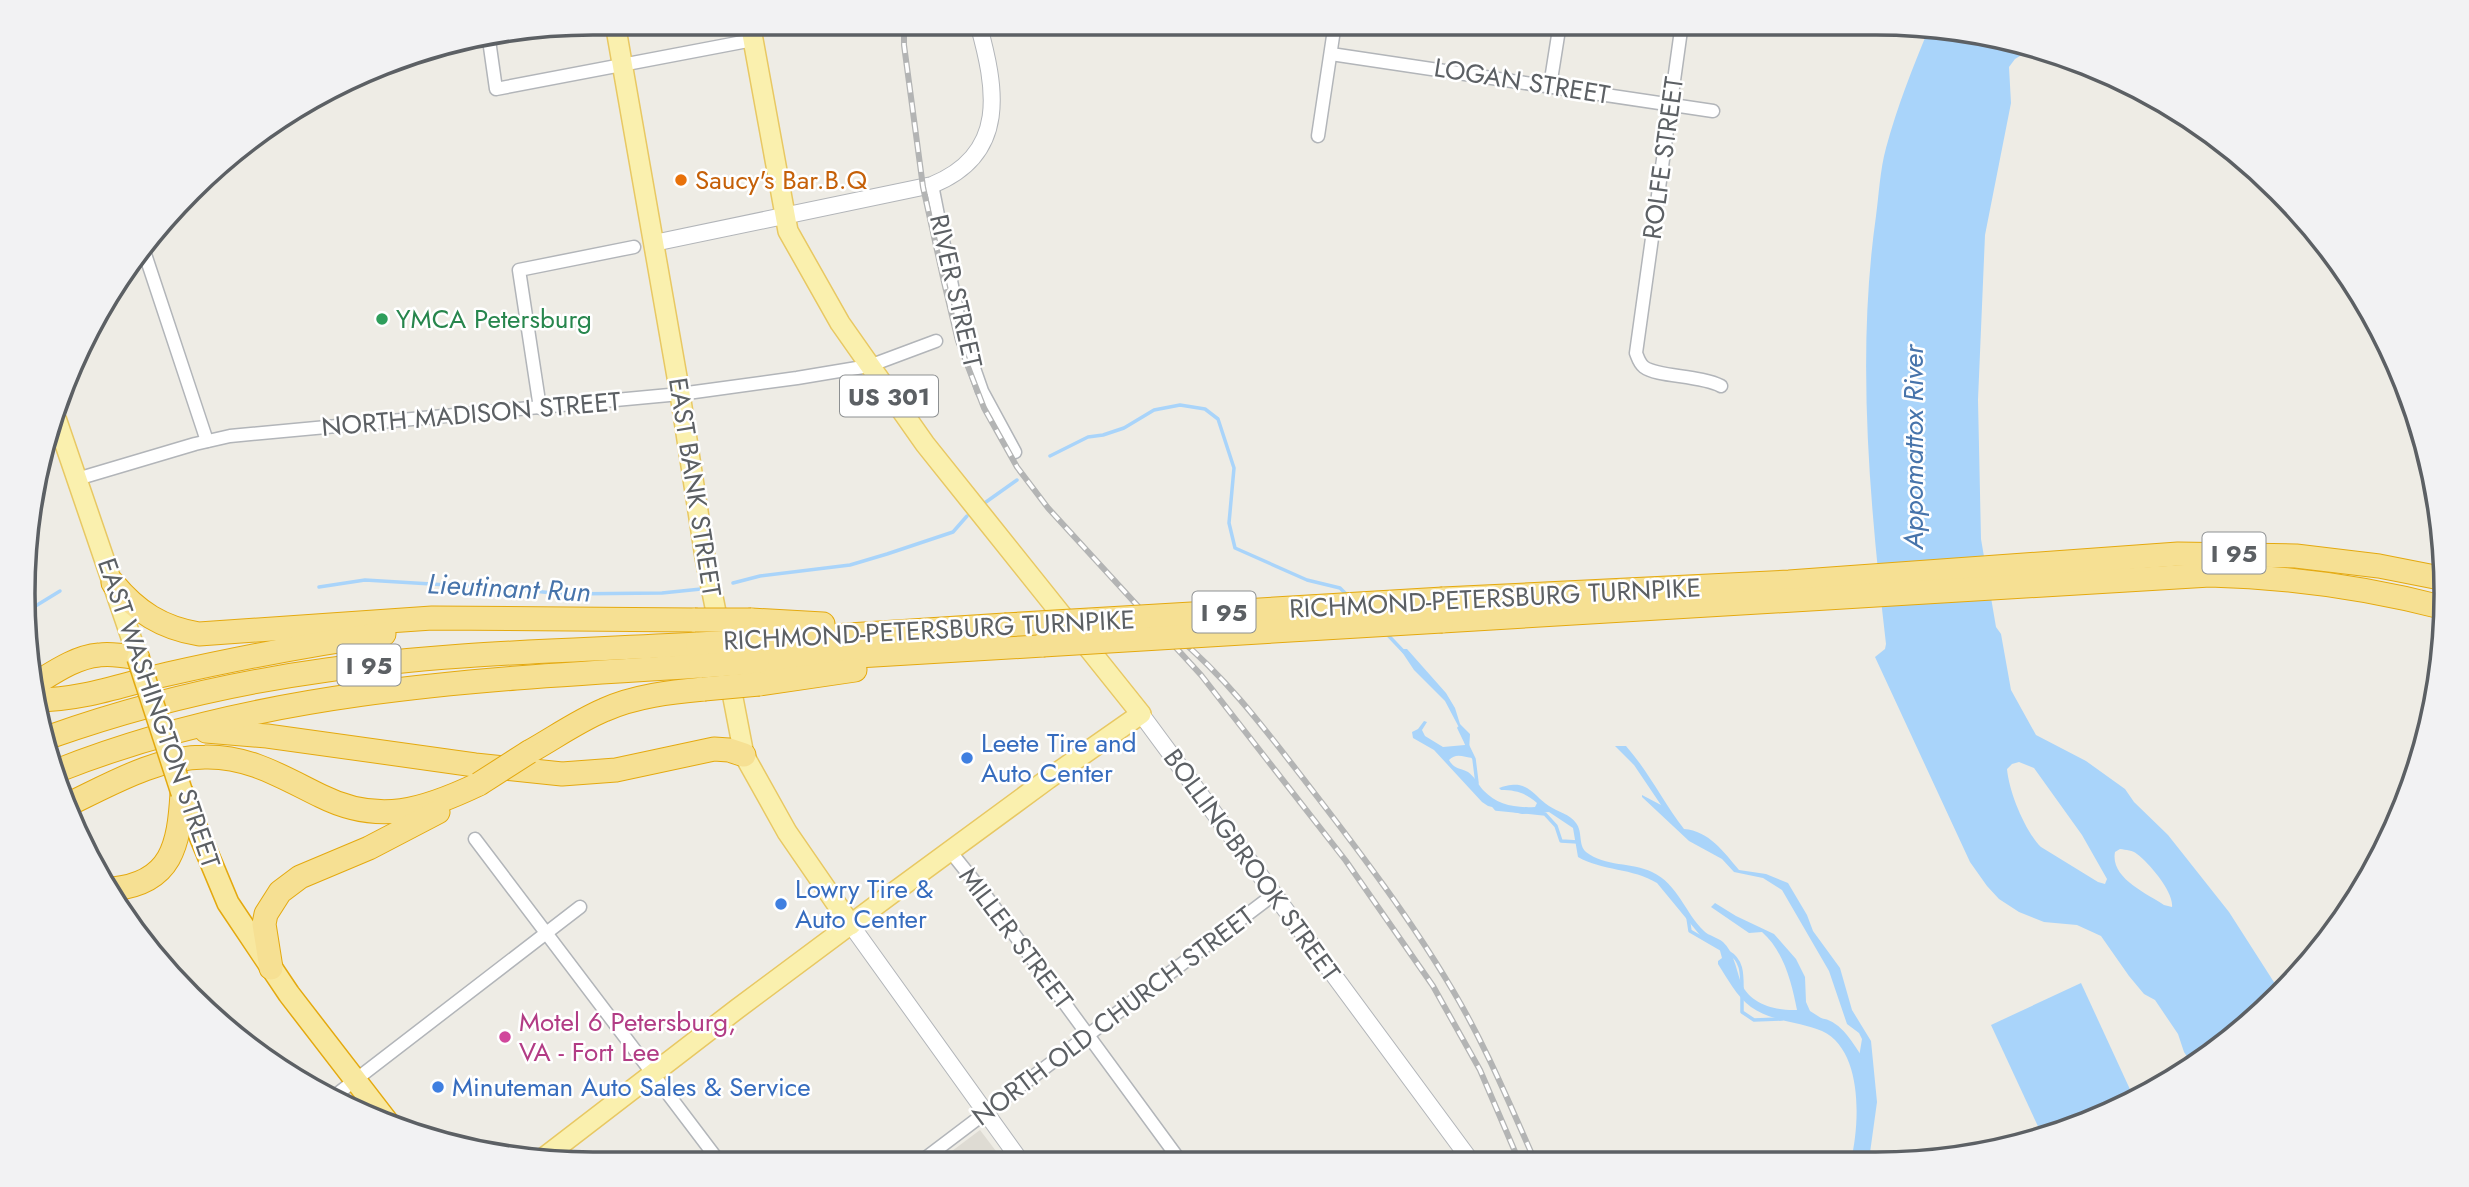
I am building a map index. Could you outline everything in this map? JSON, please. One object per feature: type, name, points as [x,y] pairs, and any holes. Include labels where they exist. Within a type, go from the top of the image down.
[{"type":"highway","name":"RICHMOND-PETERSBURG TURNPIKE","points":[[755,652],[935,629],[1006,636],[1043,645],[1822,579],[2178,554],[2257,554],[2336,559],[2434,577]]},
{"type":"highway","name":"RICHMOND-PETERSBURG TURNPIKE","points":[[53,735],[190,694],[328,669],[423,660],[699,655],[1443,610],[1807,600],[2179,576],[2232,576],[2328,584],[2434,605]]},
{"type":"highway","points":[[113,583],[128,601],[153,620],[181,631],[199,634],[406,620],[695,620],[755,652],[704,689],[640,698],[602,710],[529,752],[446,808],[369,848],[300,877],[279,892],[266,914],[264,924],[271,968]]},
{"type":"highway","points":[[2409,599],[2433,618]]},
{"type":"highway","points":[[46,699],[87,695],[216,664],[359,638],[547,619]]},
{"type":"highway","points":[[42,680],[77,660],[103,654],[138,658]]},
{"type":"highway","name":"RICHMOND-PETERSBURG TURNPIKE","points":[[64,768],[185,728],[263,711],[378,691],[699,655]]},
{"type":"highway","name":"EAST WASHINGTON STREET","points":[[138,658],[182,793],[228,903],[271,968],[376,1107]]},
{"type":"highway","points":[[185,728],[267,736],[542,773],[615,770],[714,749],[744,755]]},
{"type":"highway","points":[[76,801],[149,768],[192,757],[253,763],[329,800],[373,811],[396,812],[426,807],[480,784]]},
{"type":"highway","points":[[119,888],[140,884],[152,877],[170,859],[179,833],[182,793]]},
{"type":"main road","name":"EAST BANK STREET","points":[[617,35],[680,394],[705,557],[744,755],[787,832],[851,925]]},
{"type":"main road","name":"BOLLINGBROOK STREET","points":[[752,35],[788,231],[840,323],[925,444],[1141,714]]},
{"type":"main road","name":"EAST WASHINGTON STREET","points":[[60,430],[138,658]]},
{"type":"main road","points":[[553,1151],[950,851],[1141,714]]},
{"type":"street","points":[[490,45],[496,89],[622,64],[735,35]]},
{"type":"street","name":"RIVER STREET","points":[[981,35],[992,84],[992,118],[980,146],[969,162],[932,186],[946,264],[969,359],[982,391],[1015,452]]},
{"type":"street","points":[[1318,136],[1333,35]]},
{"type":"street","points":[[1550,86],[1558,35]]},
{"type":"street","name":"ROLFE STREET","points":[[1680,35],[1636,353],[1641,365],[1651,370],[1702,378],[1721,386]]},
{"type":"street","name":"LOGAN STREET","points":[[1331,54],[1713,111]]},
{"type":"street","points":[[654,243],[932,186]]},
{"type":"street","points":[[540,408],[519,270],[634,247]]},
{"type":"street","points":[[147,259],[207,441]]},
{"type":"street","name":"NORTH MADISON STREET","points":[[77,479],[230,436],[680,394],[869,366],[936,341]]},
{"type":"street","name":"BOLLINGBROOK STREET","points":[[1141,714],[1464,1152]]},
{"type":"street","points":[[475,839],[713,1152]]},
{"type":"street","name":"MILLER STREET","points":[[950,851],[1174,1152]]},
{"type":"street","name":"NORTH OLD CHURCH STREET","points":[[933,1152],[1273,895]]},
{"type":"street","points":[[341,1091],[580,908]]},
{"type":"street","name":"EAST BANK STREET","points":[[851,925],[1013,1152]]},
{"type":"shaded area","points":[[980,1130],[997,1152],[951,1152]]},
{"type":"water","name":"Appomattox River","points":[[1925,37],[2022,55],[2009,67],[2011,103],[1985,235],[1978,400],[1981,539],[1996,627],[2001,634],[2011,690],[2036,735],[2086,761],[2125,789],[2134,802],[2168,835],[2229,912],[2275,983],[2244,1013],[2187,1057],[2178,1034],[2155,1000],[2144,994],[2101,936],[2077,925],[2044,922],[2019,912],[1999,899],[1987,886],[1970,862],[1875,657],[1885,649],[1886,644],[1871,484],[1866,376],[1867,322],[1880,182],[1884,156],[1900,102]],"holes":[[[2019,762],[2034,768],[2082,835],[2107,879],[2105,884],[2041,847],[2029,831],[2011,789],[2007,769]],[[2120,849],[2134,852],[2160,878],[2172,901],[2172,907],[2164,905],[2131,884],[2118,870],[2115,852]]]},
{"type":"water","points":[[1400,649],[1407,649],[1446,693],[1460,724],[1470,734],[1469,751],[1473,758],[1455,756],[1449,760],[1453,765],[1468,772],[1488,795],[1507,804],[1535,807],[1537,803],[1525,794],[1499,788],[1517,785],[1527,788],[1549,806],[1573,820],[1578,827],[1582,846],[1593,857],[1644,869],[1661,877],[1675,891],[1704,931],[1721,940],[1729,950],[1740,980],[1749,995],[1771,1007],[1797,1010],[1786,968],[1770,940],[1762,932],[1749,933],[1711,907],[1715,903],[1774,934],[1796,959],[1805,977],[1806,1002],[1810,1011],[1840,1030],[1859,1057],[1862,1039],[1859,1033],[1847,1024],[1829,971],[1782,890],[1763,878],[1734,872],[1722,859],[1689,841],[1642,797],[1661,805],[1634,765],[1615,746],[1626,746],[1684,829],[1708,838],[1739,870],[1766,874],[1788,883],[1813,931],[1840,968],[1852,1010],[1871,1041],[1877,1102],[1870,1152],[1853,1152],[1857,1108],[1855,1089],[1852,1070],[1835,1040],[1822,1031],[1768,1016],[1746,1003],[1718,964],[1722,958],[1719,947],[1704,940],[1657,883],[1578,857],[1573,828],[1549,812],[1522,814],[1488,806],[1482,802],[1434,750],[1413,738],[1412,732],[1424,721],[1427,722],[1422,730],[1425,736],[1443,747],[1465,745],[1464,737],[1445,701],[1414,670]]},
{"type":"water","points":[[2081,983],[2130,1090],[2038,1127],[1991,1025]]},
{"type":"waterway","name":"Lieutinant Run","points":[[1050,456],[1088,437],[1124,428],[1154,410],[1180,405],[1205,409],[1218,419],[1234,468],[1229,523],[1235,548],[1307,580],[1340,588],[1347,595]]},
{"type":"waterway","name":"Lieutinant Run","points":[[986,502],[1017,480]]},
{"type":"waterway","name":"Lieutinant Run","points":[[733,583],[760,576],[850,565],[953,532],[967,516]]},
{"type":"waterway","name":"Lieutinant Run","points":[[319,587],[365,580],[562,594],[662,593],[701,589]]},
{"type":"waterway","name":"Lieutinant Run","points":[[35,606],[60,591]]},
{"type":"waterway","name":"Lieutinant Run","points":[[1385,632],[1404,652]]},
{"type":"waterway","name":"Lieutinant Run","points":[[1459,728],[1474,759],[1477,783]]},
{"type":"waterway","name":"Lieutinant Run","points":[[1491,803],[1496,809],[1545,814],[1556,826],[1561,841],[1578,842]]},
{"type":"waterway","name":"Lieutinant Run","points":[[1688,918],[1690,931],[1721,949]]},
{"type":"waterway","name":"Lieutinant Run","points":[[1728,952],[1739,963],[1742,988]]},
{"type":"waterway","name":"Lieutinant Run","points":[[1742,995],[1742,1012],[1754,1020],[1782,1019]]},
{"type":"waterway","name":"Lieutinant Run","points":[[1821,1020],[1839,1029],[1860,1057]]},
{"type":"railway","points":[[904,35],[923,187],[958,341],[984,408],[1017,467],[1048,508],[1201,675],[1346,861],[1433,986],[1480,1070],[1515,1152]]},
{"type":"railway","points":[[1176,636],[1213,670],[1262,726],[1347,835],[1401,911],[1464,1010],[1531,1152]]},
{"type":"place","name":"Saucy's Bar.B.Q","points":[[681,180]]},
{"type":"place","name":"YMCA Petersburg","points":[[382,319]]},
{"type":"place","name":"Leete Tire and Auto Center","points":[[967,758]]},
{"type":"place","name":"Lowry Tire & Auto Center","points":[[781,904]]},
{"type":"place","name":"Motel 6 Petersburg, VA - Fort Lee","points":[[505,1037]]},
{"type":"place","name":"Minuteman Auto Sales & Service","points":[[438,1087]]}]
